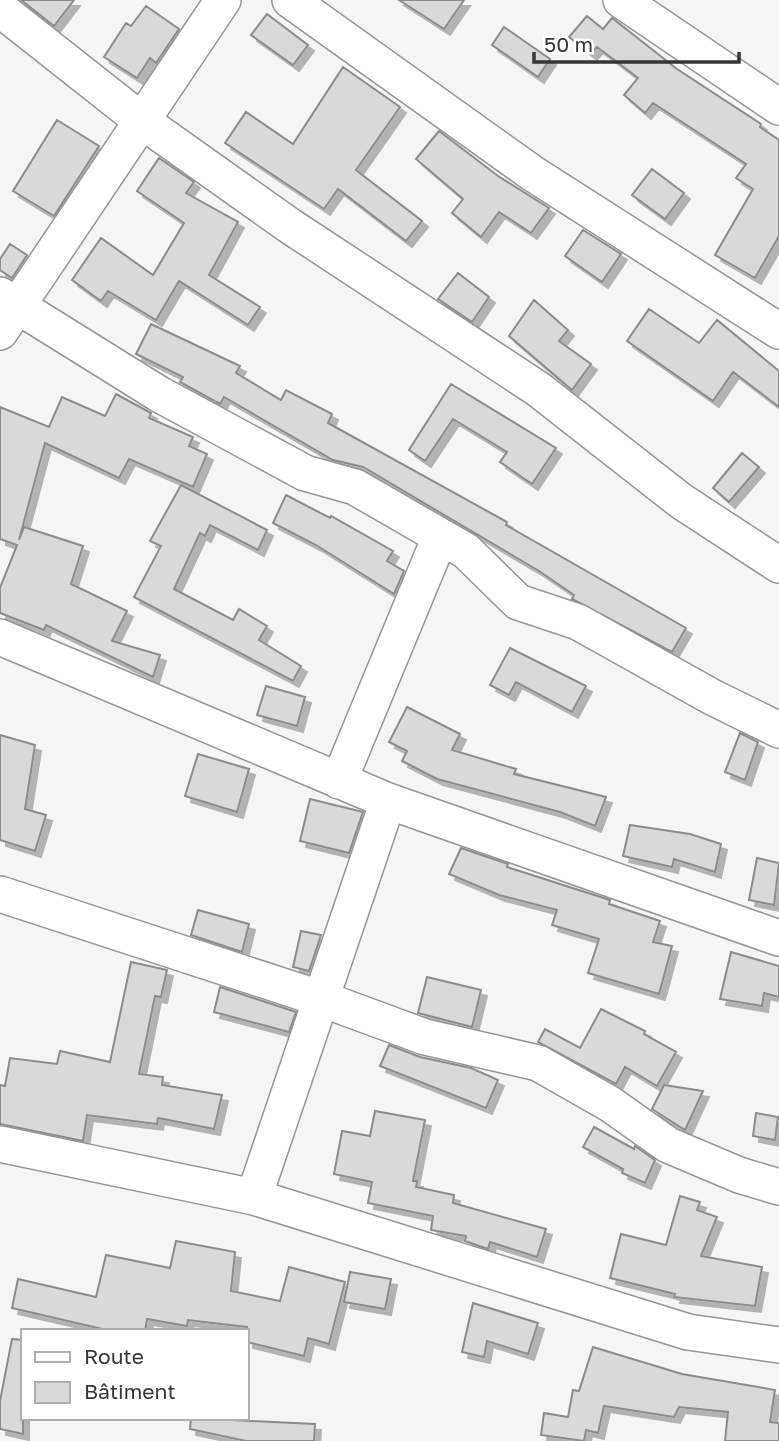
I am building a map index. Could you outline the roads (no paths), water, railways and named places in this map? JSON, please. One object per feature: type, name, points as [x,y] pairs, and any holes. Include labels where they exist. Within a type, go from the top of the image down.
[{"type":"street","points":[[223,0],[142,121],[6,311],[304,473],[355,487],[476,559],[518,602],[578,622],[712,697],[779,730]]},
{"type":"street","points":[[290,0],[532,173],[779,331]]},
{"type":"street","points":[[621,0],[779,107]]},
{"type":"street","points":[[0,9],[142,121],[290,226],[538,389],[681,501],[779,565]]},
{"type":"street","points":[[339,781],[440,537]]},
{"type":"street","points":[[0,637],[388,801],[779,938]]},
{"type":"street","points":[[254,1197],[388,801]]},
{"type":"street","points":[[0,894],[321,999],[425,1037],[538,1063],[610,1104],[668,1145],[739,1175],[779,1187]]},
{"type":"street","points":[[0,1144],[254,1197],[688,1332],[779,1345]]}]
